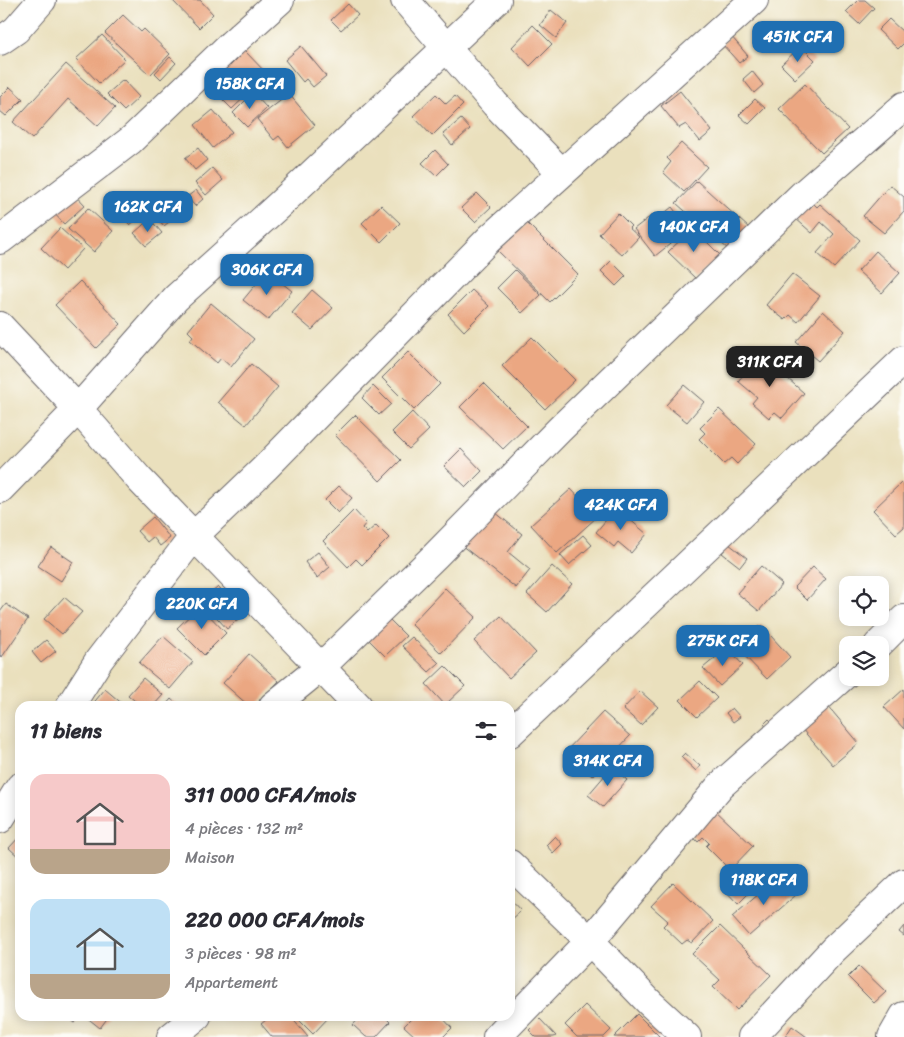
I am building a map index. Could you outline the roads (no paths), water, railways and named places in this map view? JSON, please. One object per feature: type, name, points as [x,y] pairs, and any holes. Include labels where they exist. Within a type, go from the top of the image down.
[{"type":"street","points":[[0,41],[16,30],[42,0]]},
{"type":"street","points":[[0,240],[131,140],[280,0]]},
{"type":"street","points":[[405,0],[495,104],[562,174]]},
{"type":"street","points":[[0,489],[78,409],[176,298],[279,205],[497,0]]},
{"type":"street","points":[[73,701],[99,660],[194,536],[265,468],[490,238],[754,0]]},
{"type":"street","points":[[280,701],[321,667],[560,430],[802,195],[904,106]]},
{"type":"street","points":[[0,326],[78,409],[139,480],[353,701]]},
{"type":"street","points":[[515,727],[904,360]]},
{"type":"street","points":[[887,636],[904,620]]},
{"type":"street","points":[[515,1018],[590,941],[721,786],[839,680]]},
{"type":"street","points":[[0,819],[15,795]]},
{"type":"street","points":[[515,869],[590,941],[650,1003],[687,1037]]},
{"type":"street","points":[[752,1037],[833,950],[904,883]]},
{"type":"street","points":[[892,1037],[904,1016]]},
{"type":"street","points":[[171,1037],[191,1021]]},
{"type":"street","points":[[497,1037],[512,1021]]}]
